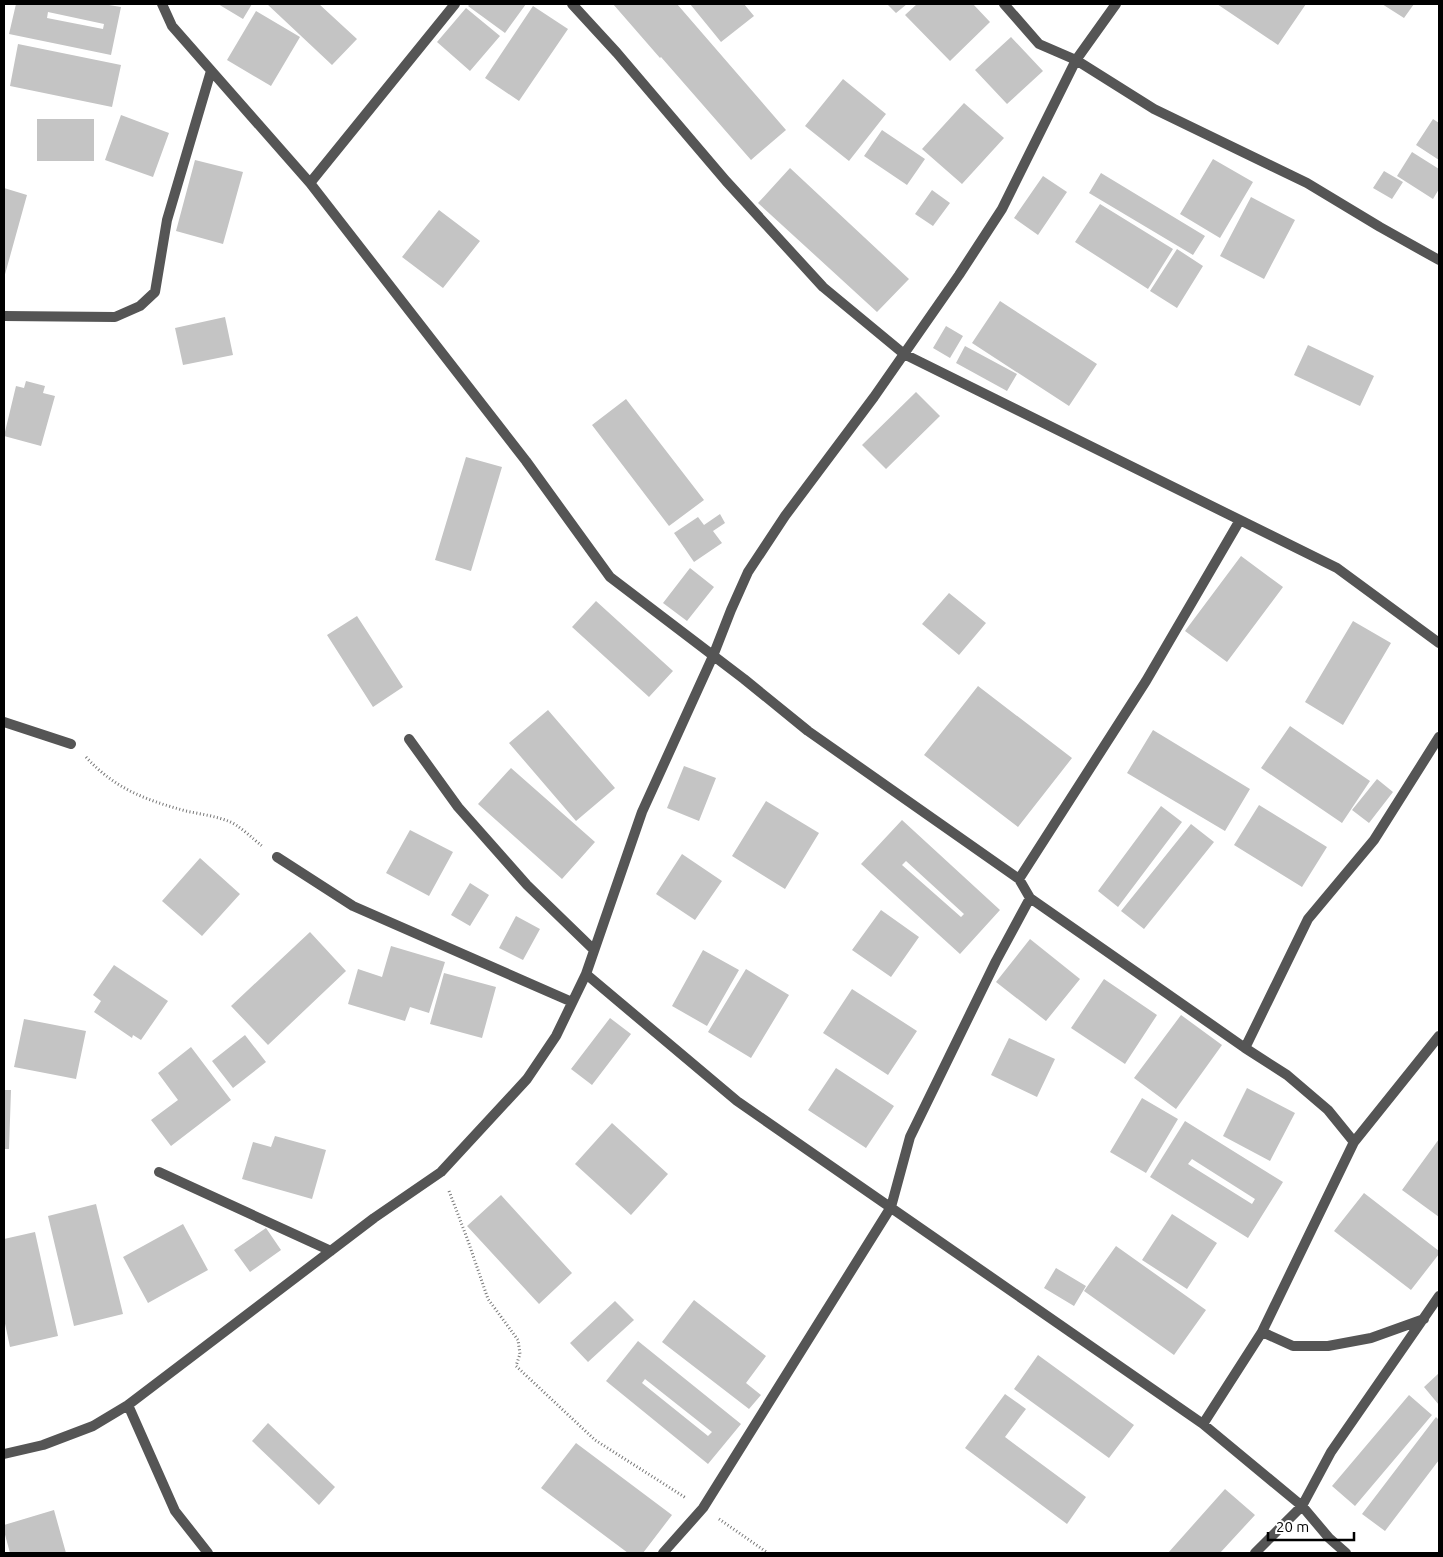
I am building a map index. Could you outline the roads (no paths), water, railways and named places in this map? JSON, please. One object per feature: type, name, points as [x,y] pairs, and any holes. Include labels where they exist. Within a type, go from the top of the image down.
[{"type":"street","points":[[162,4],[172,26],[310,183],[526,461],[610,577],[744,679],[808,731],[1019,879],[1030,898],[1245,1048],[1287,1075],[1328,1110],[1354,1142]]},
{"type":"street","points":[[310,183],[455,4]]},
{"type":"street","points":[[572,4],[617,53],[726,181],[823,287],[904,354],[1338,568],[1439,643]]},
{"type":"street","points":[[1004,4],[1039,44],[1076,60],[1154,109],[1307,183],[1439,260]]},
{"type":"street","points":[[4,1454],[43,1445],[93,1426],[128,1405],[374,1218],[441,1172],[527,1079],[556,1036],[586,974],[642,812],[713,656],[748,572],[785,516],[874,397],[959,275],[1002,209],[1076,60],[1116,4]]},
{"type":"street","points":[[4,316],[115,317],[140,306],[155,292],[167,220],[211,70]]},
{"type":"street","points":[[1019,879],[1146,681],[1240,520]]},
{"type":"street","points":[[4,722],[71,744]]},
{"type":"street","points":[[1245,1048],[1308,919],[1374,840],[1439,737]]},
{"type":"street","points":[[409,739],[458,807],[527,885],[594,950]]},
{"type":"street","points":[[277,857],[353,906],[572,1002]]},
{"type":"street","points":[[663,1553],[703,1508],[891,1207],[910,1138],[996,961],[1030,898]]},
{"type":"street","points":[[586,974],[737,1101],[1203,1424],[1302,1506],[1329,1538],[1346,1553]]},
{"type":"street","points":[[1203,1424],[1262,1332],[1354,1142],[1439,1036]]},
{"type":"street","points":[[159,1172],[331,1251]]},
{"type":"street","points":[[1254,1553],[1302,1506],[1331,1452],[1439,1296]]},
{"type":"street","points":[[1262,1332],[1293,1346],[1328,1346],[1371,1338],[1424,1319]]},
{"type":"street","points":[[128,1405],[176,1511],[208,1553]]}]
